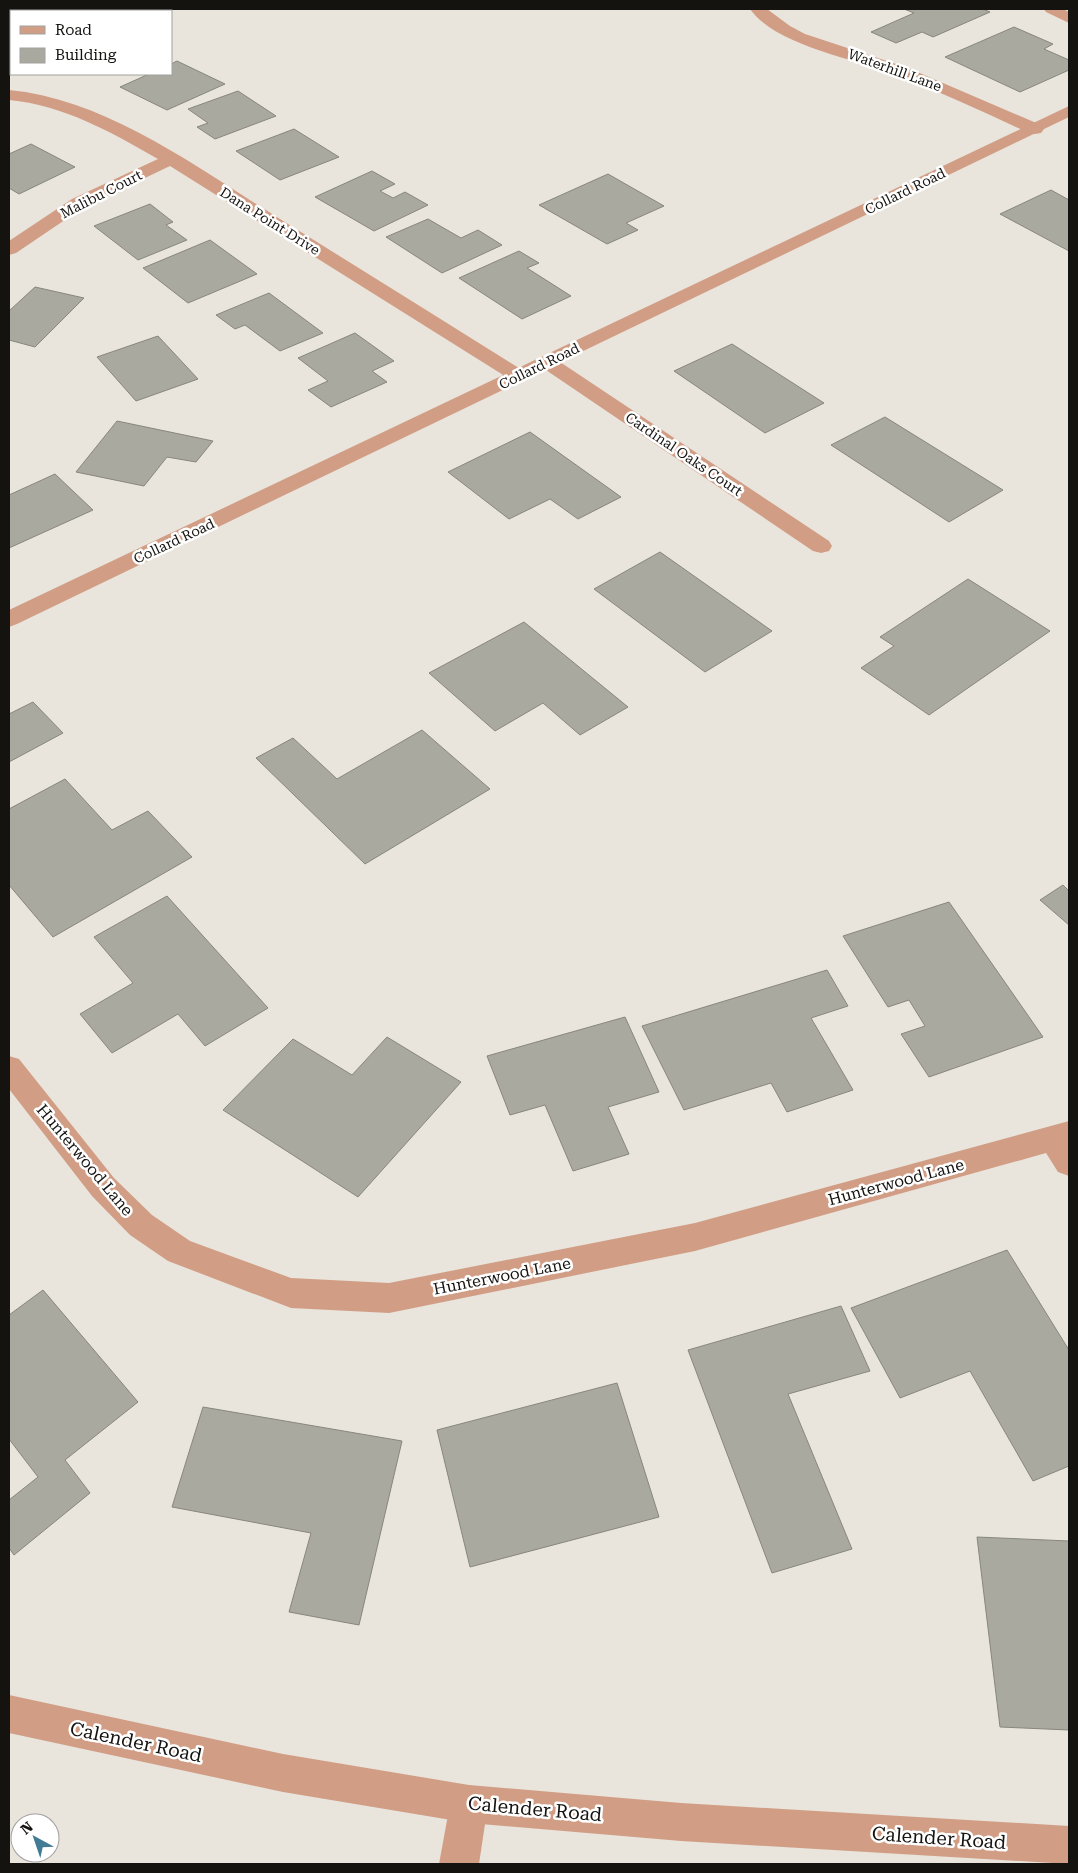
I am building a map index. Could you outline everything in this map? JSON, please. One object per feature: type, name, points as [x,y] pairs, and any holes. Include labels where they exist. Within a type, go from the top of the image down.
[{"type":"street","name":"Waterhill Lane","points":[[758,9],[766,18],[803,38],[881,63],[922,79],[1035,129]]},
{"type":"street","points":[[1052,9],[1069,18]]},
{"type":"street","name":"Dana Point Drive","points":[[9,96],[20,96],[60,106],[107,123],[171,159],[518,376]]},
{"type":"street","name":"Collard Road","points":[[9,619],[1035,129],[1069,111]]},
{"type":"street","name":"Malibu Court","points":[[9,249],[78,203],[171,159]]},
{"type":"street","name":"Cardinal Oaks Court","points":[[546,362],[821,546]]},
{"type":"street","name":"Hunterwood Lane","points":[[9,1068],[103,1186],[141,1225],[179,1251],[291,1293],[389,1298],[685,1239],[1061,1136]]},
{"type":"street","points":[[1061,1136],[1069,1163]]},
{"type":"street","name":"Calender Road","points":[[9,1714],[283,1773],[469,1804],[681,1822],[1069,1846]]},
{"type":"street","points":[[459,1864],[469,1804]]},
{"type":"building","points":[[904,9],[983,9],[990,12],[933,37],[922,32],[896,43],[871,32],[914,13]]},
{"type":"building","points":[[1014,27],[1053,44],[1044,49],[1069,60],[1069,70],[1020,92],[945,57]]},
{"type":"building","points":[[10,38],[10,64],[9,64]]},
{"type":"building","points":[[177,61],[225,84],[167,110],[120,87],[147,75],[172,75],[172,64]]},
{"type":"building","points":[[238,91],[276,116],[215,139],[197,127],[208,123],[188,109]]},
{"type":"building","points":[[294,129],[339,157],[280,180],[236,151]]},
{"type":"building","points":[[31,144],[75,167],[19,194],[9,188],[9,154]]},
{"type":"building","points":[[372,171],[395,184],[380,191],[393,198],[405,192],[428,205],[374,231],[315,197]]},
{"type":"building","points":[[608,174],[664,206],[626,223],[638,230],[607,244],[539,205]]},
{"type":"building","points":[[1051,190],[1069,200],[1069,251],[1000,214]]},
{"type":"building","points":[[150,204],[173,222],[166,225],[187,240],[138,260],[94,226]]},
{"type":"building","points":[[428,219],[461,238],[478,230],[502,245],[442,273],[386,237]]},
{"type":"building","points":[[210,240],[257,274],[188,303],[143,268]]},
{"type":"building","points":[[519,251],[539,263],[527,268],[571,296],[522,319],[459,278]]},
{"type":"building","points":[[35,287],[84,298],[35,347],[9,340],[9,311]]},
{"type":"building","points":[[269,293],[323,333],[280,351],[245,325],[235,329],[216,315]]},
{"type":"building","points":[[355,333],[394,361],[372,371],[387,382],[331,407],[308,390],[328,381],[298,358]]},
{"type":"building","points":[[158,336],[198,379],[136,401],[97,357]]},
{"type":"building","points":[[732,344],[824,403],[765,433],[674,371]]},
{"type":"building","points":[[885,417],[1003,490],[949,522],[831,445]]},
{"type":"building","points":[[117,421],[213,441],[196,462],[167,457],[144,486],[76,472]]},
{"type":"building","points":[[530,432],[621,497],[578,519],[550,499],[509,519],[448,472]]},
{"type":"building","points":[[55,474],[93,510],[9,548],[9,495]]},
{"type":"building","points":[[660,552],[772,631],[705,672],[594,589]]},
{"type":"building","points":[[968,579],[1050,631],[929,715],[861,668],[894,646],[880,637]]},
{"type":"building","points":[[524,622],[628,707],[580,735],[543,703],[495,731],[429,673]]},
{"type":"building","points":[[33,702],[63,733],[9,762],[9,714]]},
{"type":"building","points":[[422,730],[490,789],[365,864],[256,758],[293,738],[337,779]]},
{"type":"building","points":[[65,779],[112,830],[148,811],[192,857],[53,937],[9,885],[9,809]]},
{"type":"building","points":[[1063,885],[1069,891],[1069,925],[1040,900]]},
{"type":"building","points":[[167,896],[268,1008],[205,1046],[178,1014],[112,1053],[80,1014],[133,983],[94,937]]},
{"type":"building","points":[[949,902],[1043,1037],[929,1077],[901,1034],[925,1026],[909,1000],[888,1007],[843,936]]},
{"type":"building","points":[[827,970],[848,1006],[811,1018],[853,1090],[787,1112],[771,1083],[684,1110],[642,1026]]},
{"type":"building","points":[[625,1017],[659,1092],[608,1107],[629,1154],[573,1171],[545,1105],[510,1115],[487,1056]]},
{"type":"building","points":[[387,1037],[461,1082],[358,1197],[223,1110],[293,1039],[352,1075]]},
{"type":"building","points":[[1007,1250],[1069,1350],[1069,1466],[1033,1481],[970,1371],[900,1398],[851,1308]]},
{"type":"building","points":[[43,1290],[138,1402],[65,1460],[90,1493],[14,1555],[9,1548],[9,1500],[38,1477],[9,1439],[9,1315]]},
{"type":"building","points":[[841,1306],[870,1371],[788,1394],[852,1549],[772,1573],[688,1350]]},
{"type":"building","points":[[617,1383],[659,1517],[470,1567],[437,1430]]},
{"type":"building","points":[[203,1407],[402,1441],[359,1625],[289,1612],[311,1533],[172,1507]]},
{"type":"building","points":[[977,1537],[1069,1541],[1069,1730],[1000,1727]]}]
